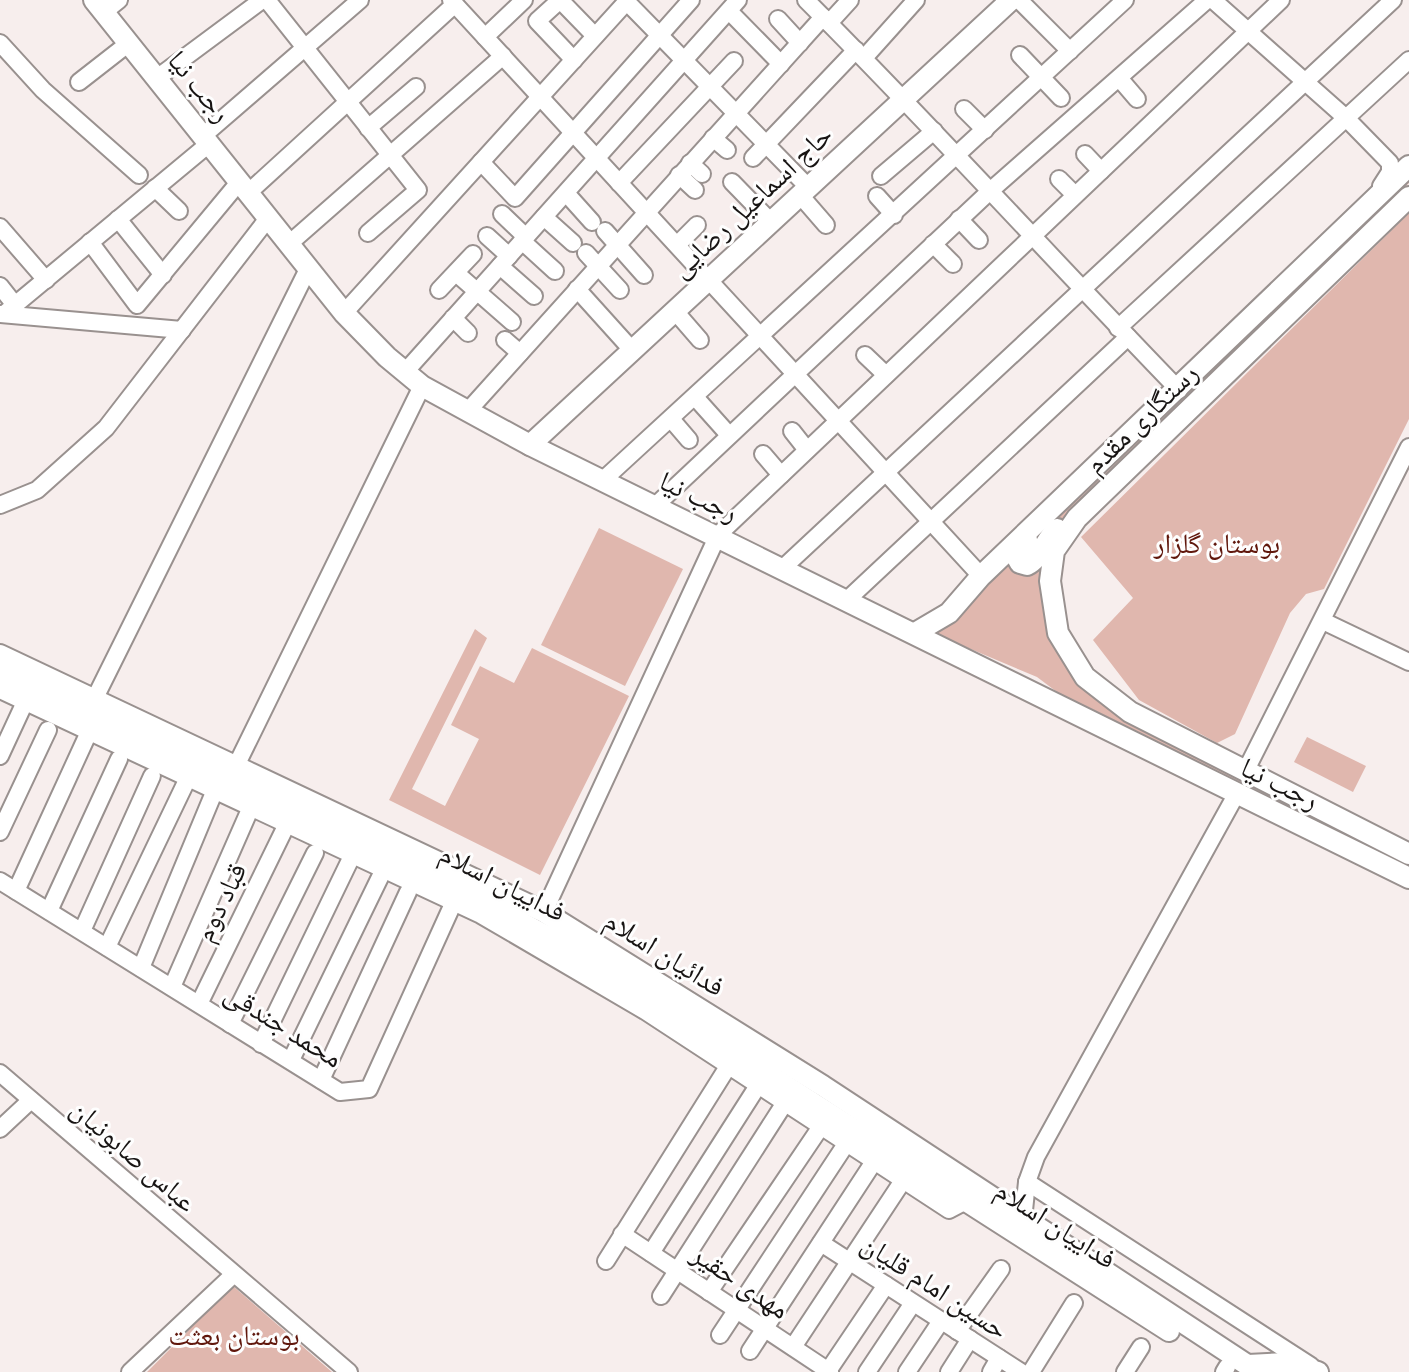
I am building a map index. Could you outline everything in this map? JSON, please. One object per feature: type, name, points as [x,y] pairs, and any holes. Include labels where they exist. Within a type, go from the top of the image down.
[{"type":"main road","name":"حاج اسماعیل رضایی","points":[[530,445],[1005,2]]},
{"type":"main road","name":"رجب نیا","points":[[105,4],[129,43],[344,313],[422,386],[602,481],[784,567],[1409,878]]},
{"type":"main road","name":"رستگاری مقدم","points":[[915,633],[949,613],[981,576],[1179,390],[1409,166]]},
{"type":"main road","name":"رستگاری مقدم","points":[[1130,712],[1085,677],[1058,633],[1050,581],[1054,551],[1077,518],[1409,197]]},
{"type":"main road","points":[[1049,512],[1017,552],[1020,563],[1031,564],[1046,539],[1062,524],[1077,518]]},
{"type":"main road","name":"فدائیان اسلام","points":[[0,655],[544,912],[823,1086],[1238,1370]]},
{"type":"main road","name":"فداییان اسلام","points":[[0,673],[456,895],[576,961],[941,1183],[1238,1370]]},
{"type":"main road","name":"رجب نیا","points":[[1130,712],[1409,854]]},
{"type":"main road","points":[[823,1086],[836,1100],[922,1163],[941,1183]]},
{"type":"main road","points":[[1238,1370],[1287,1363],[1319,1372]]},
{"type":"street","points":[[157,78],[265,0],[418,190],[368,233]]},
{"type":"street","points":[[6,311],[155,188],[304,47],[360,0]]},
{"type":"street","points":[[485,37],[524,0]]},
{"type":"street","points":[[574,60],[537,21],[560,0],[595,36]]},
{"type":"street","points":[[481,162],[515,198],[691,0]]},
{"type":"street","points":[[806,0],[904,98],[1031,237],[1179,390]]},
{"type":"street","points":[[467,412],[520,353],[538,342],[577,289],[646,212],[691,171],[713,138],[800,43],[850,0]]},
{"type":"street","points":[[753,158],[916,0]]},
{"type":"street","points":[[602,481],[762,338],[1125,0]]},
{"type":"street","points":[[655,506],[959,219],[1207,0]]},
{"type":"street","points":[[1213,0],[1346,118],[1391,167],[1368,205]]},
{"type":"street","points":[[544,912],[718,535],[1281,0]]},
{"type":"street","points":[[784,567],[1393,0]]},
{"type":"street","points":[[344,313],[627,1],[767,143],[826,225]]},
{"type":"street","points":[[90,242],[137,305],[167,262],[245,186],[348,103],[453,2],[981,576]]},
{"type":"street","points":[[1005,2],[1070,51]]},
{"type":"street","points":[[405,372],[733,5],[781,64]]},
{"type":"street","points":[[778,19],[800,43]]},
{"type":"street","points":[[0,43],[35,83],[139,175]]},
{"type":"street","points":[[79,82],[129,43]]},
{"type":"street","points":[[1020,55],[1061,98]]},
{"type":"street","points":[[290,243],[503,56]]},
{"type":"street","points":[[848,599],[1409,60]]},
{"type":"street","points":[[619,183],[734,61]]},
{"type":"street","points":[[1119,78],[1137,99]]},
{"type":"street","points":[[368,128],[416,87]]},
{"type":"street","points":[[964,109],[985,130]]},
{"type":"street","points":[[881,176],[934,131]]},
{"type":"street","points":[[713,138],[727,150]]},
{"type":"street","points":[[1085,154],[1101,171]]},
{"type":"street","points":[[691,171],[695,190]]},
{"type":"street","points":[[1059,179],[1075,195]]},
{"type":"street","points":[[732,182],[770,221]]},
{"type":"street","points":[[155,188],[179,211]]},
{"type":"street","points":[[566,193],[644,275]]},
{"type":"street","points":[[877,196],[894,215]]},
{"type":"street","points":[[502,214],[555,271]]},
{"type":"street","points":[[0,505],[37,490],[106,428],[269,217]]},
{"type":"street","points":[[544,217],[620,290]]},
{"type":"street","points":[[118,219],[167,262]]},
{"type":"street","points":[[959,219],[979,240]]},
{"type":"street","points":[[677,245],[697,225]]},
{"type":"street","points":[[0,227],[46,280]]},
{"type":"street","points":[[487,236],[534,296]]},
{"type":"street","points":[[933,244],[953,264]]},
{"type":"street","points":[[439,290],[473,254]]},
{"type":"street","points":[[94,700],[309,267]]},
{"type":"street","points":[[456,273],[512,322]]},
{"type":"street","points":[[0,286],[6,311]]},
{"type":"street","points":[[577,289],[632,350]]},
{"type":"street","points":[[674,310],[700,340]]},
{"type":"street","points":[[6,311],[182,330]]},
{"type":"street","points":[[453,318],[468,333]]},
{"type":"street","points":[[505,340],[520,353]]},
{"type":"street","points":[[865,355],[886,375]]},
{"type":"street","points":[[236,766],[422,386]]},
{"type":"street","points":[[695,397],[729,435]]},
{"type":"street","points":[[671,419],[689,440]]},
{"type":"street","points":[[792,431],[807,450]]},
{"type":"street","points":[[1245,772],[1409,447]]},
{"type":"street","points":[[763,454],[781,475]]},
{"type":"street","points":[[1323,621],[1409,662]]},
{"type":"street","points":[[0,690],[384,869],[456,895]]},
{"type":"street","points":[[0,756],[25,702]]},
{"type":"street","points":[[0,832],[48,730]]},
{"type":"street","points":[[16,891],[89,732]]},
{"type":"street","points":[[49,911],[119,759]]},
{"type":"street","points":[[82,931],[152,776]]},
{"type":"street","points":[[107,947],[188,778]]},
{"type":"street","points":[[141,968],[215,790]]},
{"type":"street","points":[[1023,1220],[1027,1182],[1081,1074],[1237,793]]},
{"type":"street","points":[[172,987],[251,807]]},
{"type":"street","name":"قباد دوم","points":[[200,1002],[287,824]]},
{"type":"street","points":[[230,1024],[315,853]]},
{"type":"street","points":[[261,1044],[353,854]]},
{"type":"street","points":[[291,1060],[384,869]]},
{"type":"street","name":"محمد جندقی","points":[[0,881],[200,1002],[340,1092],[369,1089],[456,895]]},
{"type":"street","points":[[321,1080],[408,892]]},
{"type":"street","points":[[576,961],[949,1210],[968,1200]]},
{"type":"street","points":[[606,1261],[729,1065]]},
{"type":"street","name":"عباس صابونیان","points":[[0,1073],[349,1372]]},
{"type":"street","points":[[651,1253],[759,1084]]},
{"type":"street","points":[[0,1129],[31,1100]]},
{"type":"street","points":[[661,1296],[786,1101]]},
{"type":"street","points":[[709,1292],[822,1125]]},
{"type":"street","points":[[720,1335],[848,1141]]},
{"type":"street","points":[[750,1351],[875,1160]]},
{"type":"street","points":[[793,1347],[904,1179]]},
{"type":"street","points":[[1027,1182],[1319,1372]]},
{"type":"street","name":"مهدی حقیر","points":[[622,1234],[829,1371]]},
{"type":"street","name":"حسین امام قلیان","points":[[821,1243],[964,1335],[995,1365],[1021,1372]]},
{"type":"street","points":[[949,1372],[964,1335],[1001,1269]]},
{"type":"street","points":[[130,1372],[233,1275]]},
{"type":"street","points":[[829,1371],[886,1285]]},
{"type":"street","points":[[867,1372],[913,1303]]},
{"type":"street","points":[[1031,1372],[1074,1303]]},
{"type":"street","points":[[907,1372],[941,1321]]},
{"type":"street","points":[[1125,1372],[1141,1347]]},
{"type":"green space","points":[[1409,173],[1409,183],[1087,497],[1046,535],[1025,547]]},
{"type":"green space","name":"بوستان گلزار","points":[[1409,213],[1409,419],[1324,589],[1306,594],[1290,613],[1235,734],[1217,743],[1139,700],[1093,640],[1133,598],[1081,537]]},
{"type":"green space","points":[[599,528],[683,569],[625,686],[541,645]]},
{"type":"green space","points":[[1047,551],[1042,576],[1045,621],[1063,661],[1094,695],[1113,710],[1409,859],[1409,865],[1057,692],[1037,677],[928,631],[1011,554]]},
{"type":"green space","points":[[475,629],[487,638],[412,789],[445,806],[479,739],[451,725],[480,666],[514,683],[532,648],[629,696],[540,875],[389,800]]},
{"type":"green space","points":[[1307,737],[1366,766],[1353,792],[1294,762]]},
{"type":"green space","name":"بوستان بعثت","points":[[233,1286],[332,1372],[147,1372]]}]
